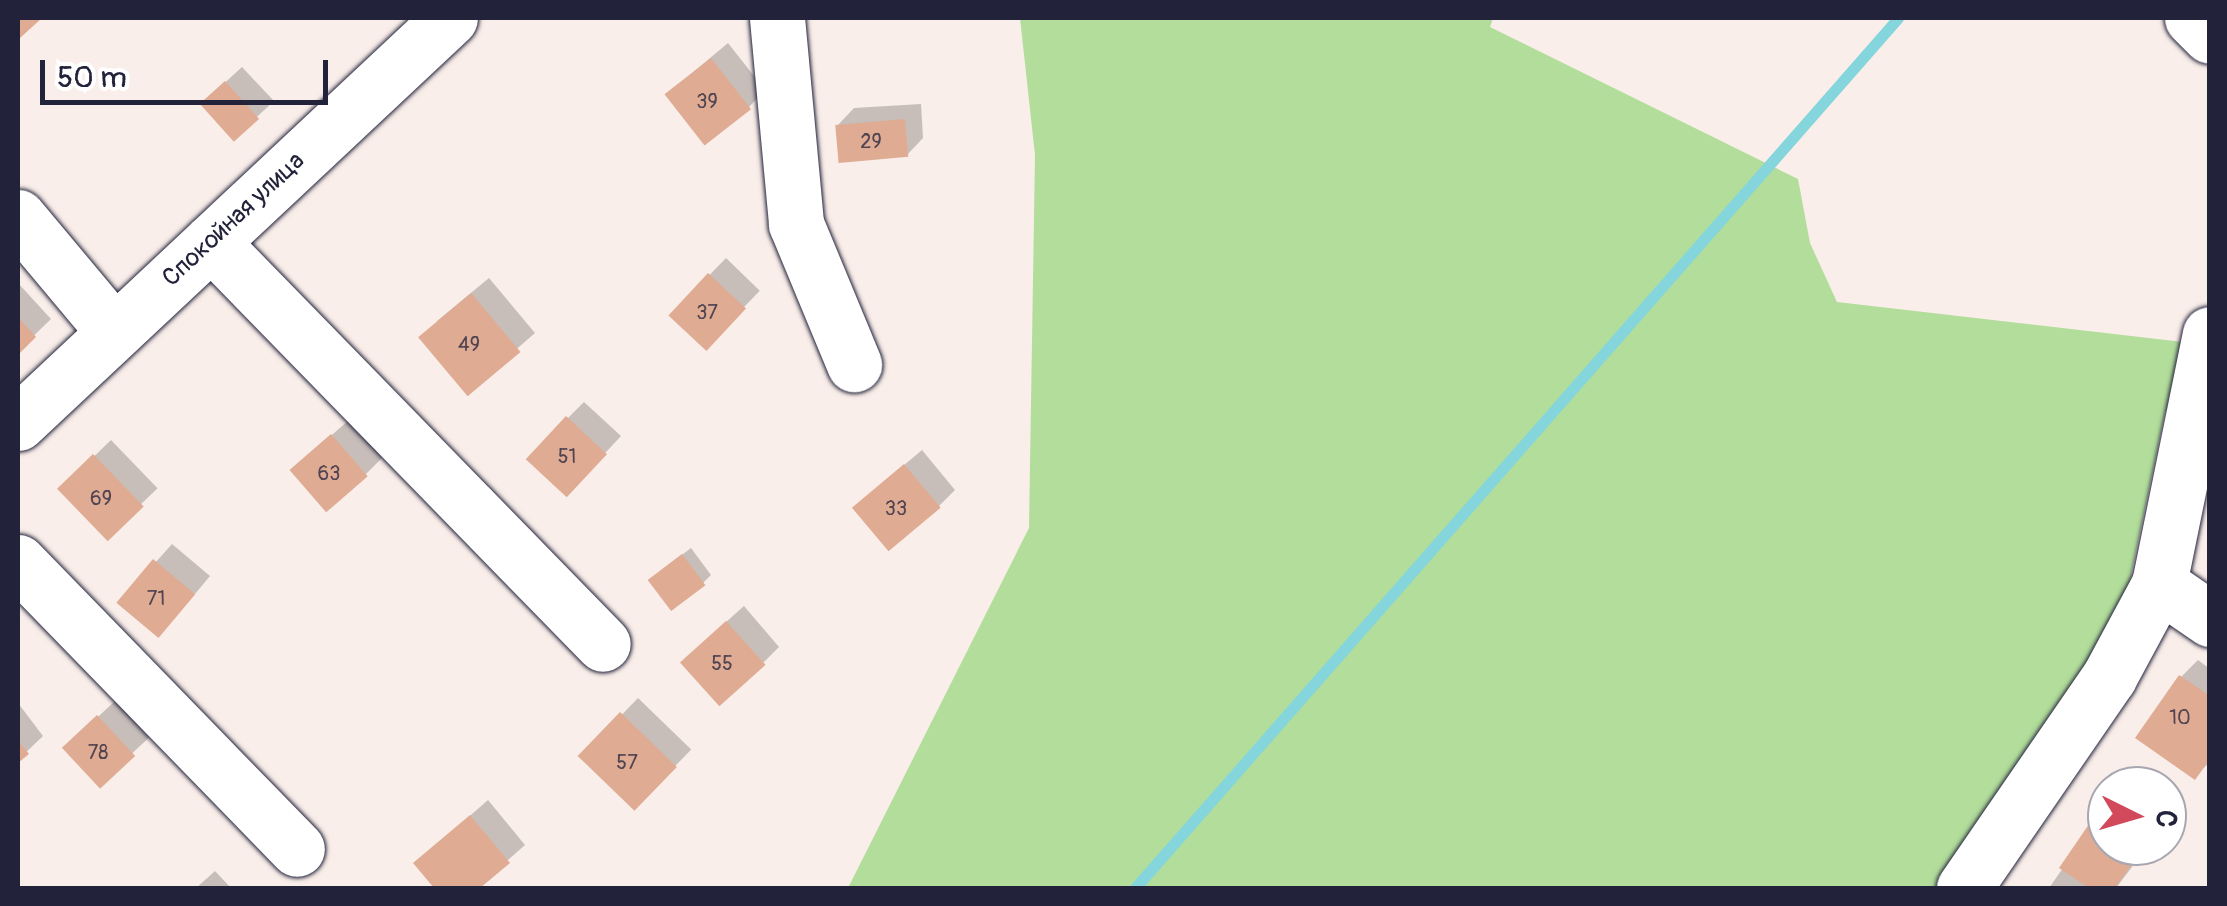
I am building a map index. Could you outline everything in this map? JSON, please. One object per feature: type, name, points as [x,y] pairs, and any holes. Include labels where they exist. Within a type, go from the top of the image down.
[{"type":"lane","name":"Спокойная улица","points":[[18,423],[450,18]]},
{"type":"lane","points":[[778,18],[796,224],[854,364]]},
{"type":"lane","points":[[2192,18],[2210,36]]},
{"type":"lane","points":[[18,217],[114,332]]},
{"type":"lane","points":[[210,242],[603,644]]},
{"type":"lane","points":[[1964,888],[2110,677],[2159,584],[2210,334]]},
{"type":"lane","points":[[18,562],[297,849]]},
{"type":"lane","points":[[2159,584],[2210,619]]},
{"type":"green space","points":[[1020,18],[1493,18],[1490,27],[1798,179],[1810,243],[1837,302],[2209,345],[2165,412],[2120,628],[1942,888],[848,888],[1029,528],[1035,155]]},
{"type":"building","points":[[18,18],[42,18],[20,38]]},
{"type":"building","points":[[711,58],[751,109],[705,146],[665,94]]},
{"type":"building","points":[[225,81],[259,119],[234,142],[200,104]]},
{"type":"building","points":[[905,119],[908,157],[839,163],[835,125]]},
{"type":"building","points":[[708,273],[746,308],[706,351],[668,315]]},
{"type":"building","points":[[471,293],[520,352],[468,396],[418,337]]},
{"type":"building","points":[[18,317],[36,337],[18,355]]},
{"type":"building","points":[[566,416],[607,454],[567,497],[526,459]]},
{"type":"building","points":[[331,434],[368,476],[326,512],[289,470]]},
{"type":"building","points":[[93,454],[144,507],[108,541],[57,489]]},
{"type":"building","points":[[904,464],[941,508],[889,551],[852,508]]},
{"type":"building","points":[[682,554],[705,585],[671,611],[648,580]]},
{"type":"building","points":[[153,559],[195,594],[158,638],[116,603]]},
{"type":"building","points":[[726,621],[765,665],[719,706],[680,662]]},
{"type":"building","points":[[2179,675],[2210,696],[2210,759],[2195,780],[2187,774],[2187,766],[2175,766],[2135,738]]},
{"type":"building","points":[[620,712],[677,767],[634,811],[578,756]]},
{"type":"building","points":[[97,715],[135,756],[100,789],[62,748]]},
{"type":"building","points":[[18,740],[29,754],[18,763]]},
{"type":"building","points":[[470,815],[510,863],[480,888],[434,888],[413,863]]},
{"type":"building","points":[[2087,827],[2087,866],[2131,866],[2115,888],[2089,888],[2059,868]]},
{"type":"waterway","points":[[1135,888],[1898,18]]}]
